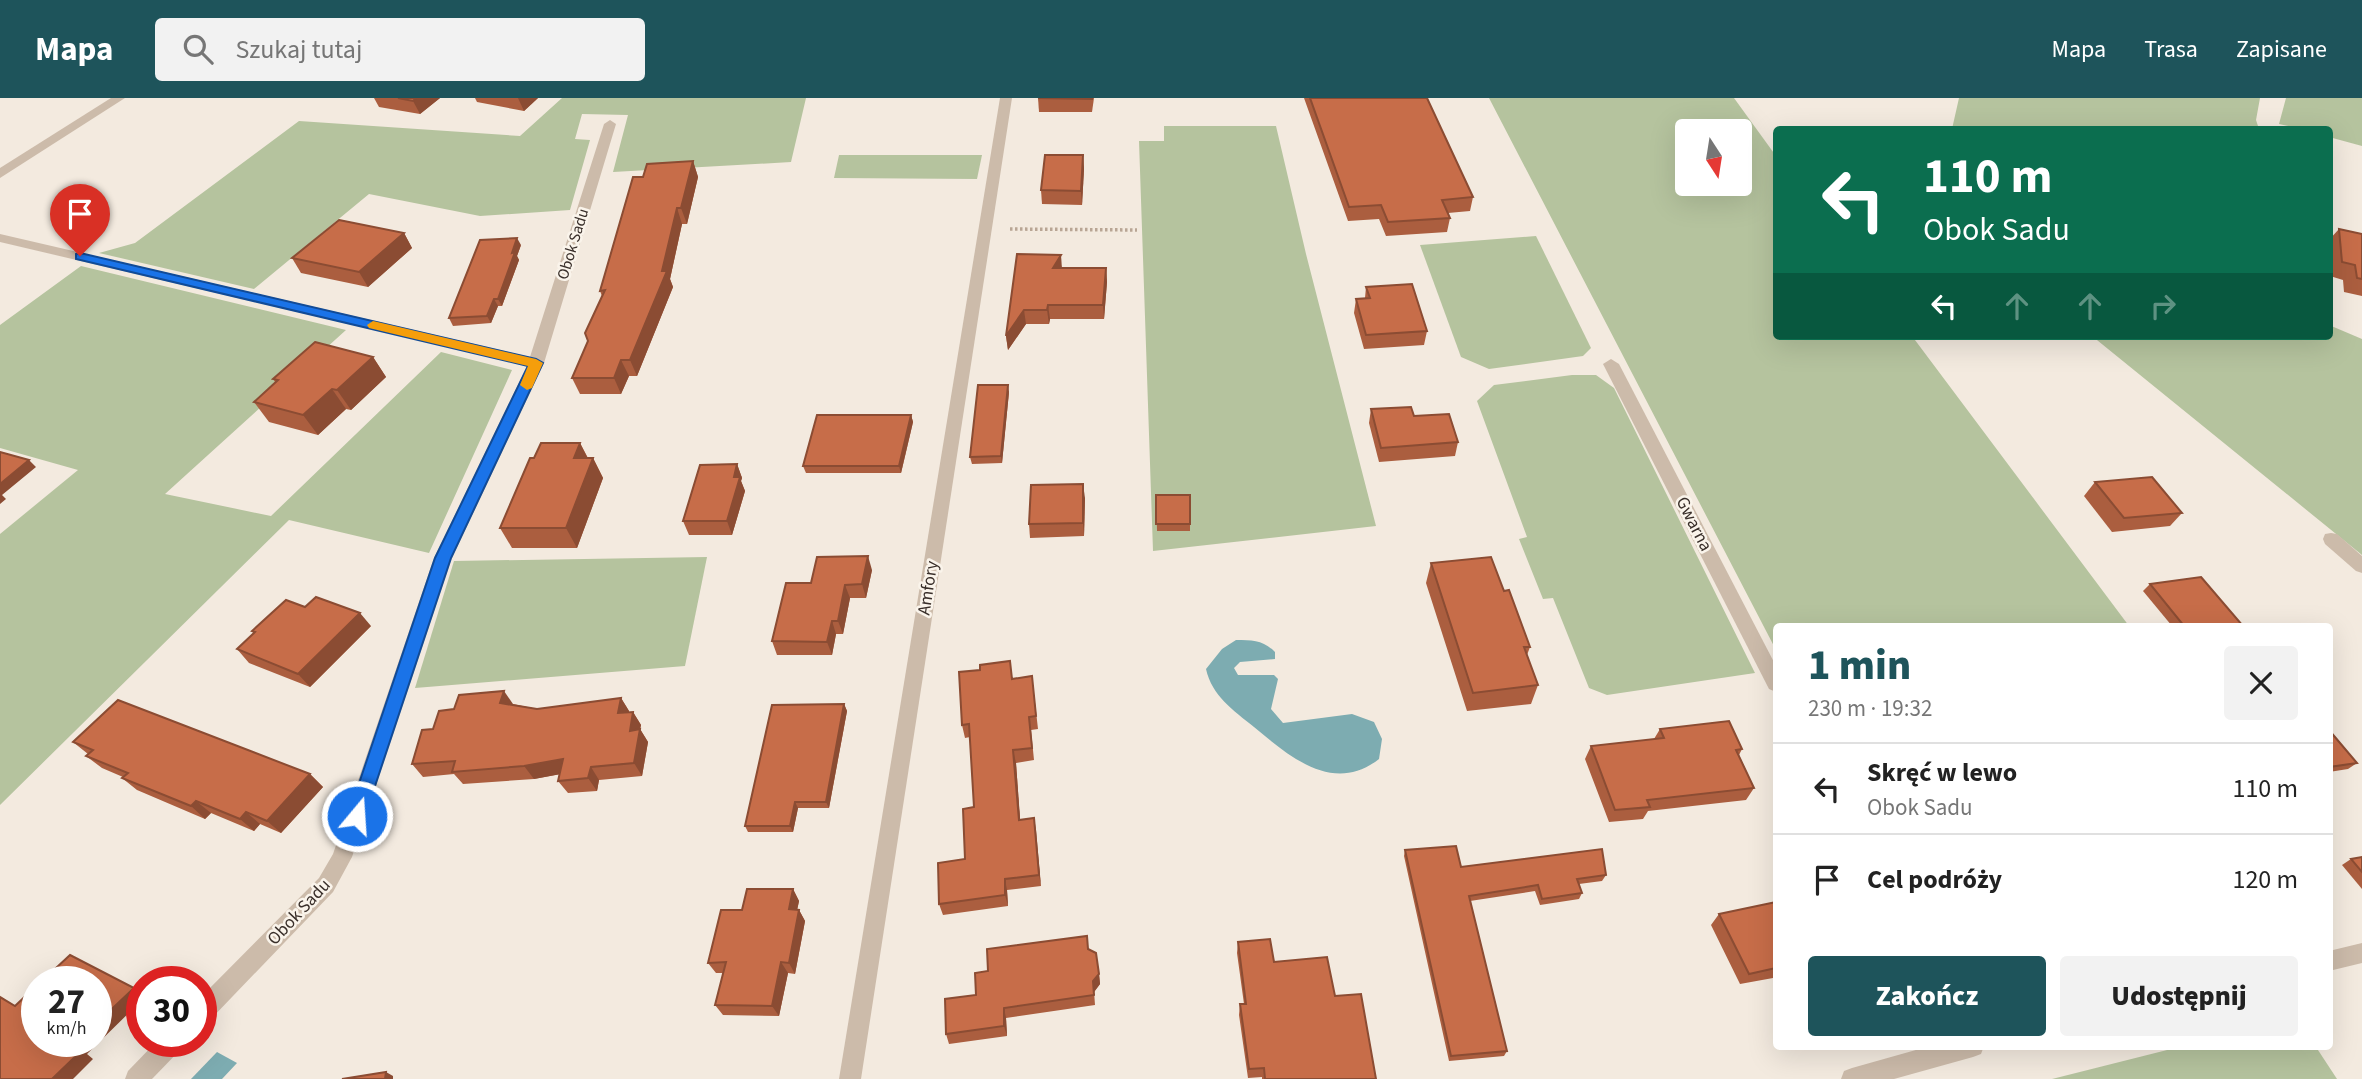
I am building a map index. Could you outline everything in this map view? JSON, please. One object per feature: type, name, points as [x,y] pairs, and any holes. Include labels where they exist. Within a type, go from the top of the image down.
[{"type":"street","points":[[0,174],[119,98]]},
{"type":"street","name":"Amfory","points":[[850,1079],[1006,98]]},
{"type":"street","name":"Obok Sadu","points":[[217,997],[300,913],[335,873],[349,839],[443,558],[536,363],[610,124]]},
{"type":"street","points":[[0,238],[536,363]]},
{"type":"street","name":"Gwarna","points":[[1611,364],[1773,678]]},
{"type":"street","points":[[2331,539],[2362,566]]},
{"type":"street","points":[[2333,960],[2362,953]]},
{"type":"street","points":[[1852,1079],[1956,1050]]},
{"type":"street","points":[[136,1079],[157,1057]]},
{"type":"path","points":[[985,229],[1137,230]]},
{"type":"green space","points":[[562,98],[806,98],[791,162],[613,172],[628,115],[582,114],[575,139],[590,140],[570,210],[480,216],[369,194],[254,289],[99,253],[135,243],[299,121],[520,136]]},
{"type":"green space","points":[[1489,98],[1734,98],[1749,119],[1675,119],[1675,196],[1752,196],[1752,123],[1773,152],[1773,340],[1915,340],[2127,623],[1773,623],[1773,644]]},
{"type":"green space","points":[[1959,98],[2260,98],[2256,120],[2258,126],[1953,126]]},
{"type":"green space","points":[[2286,98],[2362,98],[2362,146],[2333,138],[2333,126],[2279,124]]},
{"type":"green space","points":[[1164,126],[1276,126],[1376,526],[1153,551],[1139,141],[1164,141]]},
{"type":"green space","points":[[839,155],[982,155],[977,179],[834,178]]},
{"type":"green space","points":[[1536,236],[1591,348],[1583,356],[1489,369],[1461,357],[1420,245]]},
{"type":"green space","points":[[81,266],[346,330],[165,494],[271,516],[441,352],[512,370],[429,553],[289,520],[0,805],[0,534],[78,470],[0,448],[0,325]]},
{"type":"green space","points":[[2333,327],[2362,339],[2362,555],[2097,340],[2333,340]]},
{"type":"green space","points":[[1572,375],[1596,375],[1614,388],[1755,673],[1607,695],[1589,688],[1553,598],[1543,599],[1519,539],[1527,537],[1477,401],[1494,385]]},
{"type":"green space","points":[[707,557],[685,666],[415,688],[454,561]]},
{"type":"green space","points":[[2167,1050],[2318,1050],[2337,1079],[2052,1079]]},
{"type":"water","points":[[1236,640],[1257,642],[1275,652],[1275,659],[1240,662],[1234,668],[1238,675],[1274,675],[1278,679],[1271,709],[1283,723],[1352,714],[1374,722],[1382,739],[1379,759],[1362,769],[1345,773],[1328,772],[1297,759],[1238,715],[1218,695],[1206,669],[1222,649]]},
{"type":"water","points":[[217,1052],[237,1063],[222,1079],[191,1079],[212,1057],[217,1057]]},
{"type":"building","points":[[1310,98],[1427,98],[1473,197],[1442,200],[1450,218],[1388,222],[1381,205],[1349,207]]},
{"type":"building","points":[[1045,155],[1083,155],[1081,191],[1041,190]]},
{"type":"building","points":[[693,161],[681,208],[677,208],[662,271],[667,271],[630,360],[621,360],[614,378],[572,378],[588,341],[585,333],[605,290],[600,291],[633,177],[643,177],[647,164]]},
{"type":"building","points":[[339,220],[404,233],[359,272],[292,258]]},
{"type":"building","points":[[2339,229],[2362,234],[2362,279],[2357,278],[2355,265],[2342,262]]},
{"type":"building","points":[[517,238],[512,253],[515,252],[498,299],[494,299],[487,316],[449,318],[480,240]]},
{"type":"building","points":[[1017,254],[1061,255],[1053,268],[1106,268],[1103,305],[1048,305],[1047,310],[1024,310],[1006,336]]},
{"type":"building","points":[[1412,284],[1427,331],[1366,335],[1356,299],[1370,298],[1366,287]]},
{"type":"building","points":[[315,342],[373,357],[337,390],[332,389],[303,415],[254,402],[278,380],[273,379]]},
{"type":"building","points":[[978,385],[1008,385],[1001,456],[970,457]]},
{"type":"building","points":[[1411,407],[1414,416],[1449,414],[1458,442],[1381,448],[1371,409]]},
{"type":"building","points":[[817,415],[911,415],[899,466],[803,466]]},
{"type":"building","points":[[541,443],[580,443],[574,458],[593,458],[566,528],[500,528],[530,458],[534,458]]},
{"type":"building","points":[[0,452],[29,460],[0,484]]},
{"type":"building","points":[[737,464],[734,477],[740,477],[727,521],[683,521],[700,465]]},
{"type":"building","points":[[2152,477],[2182,513],[2124,518],[2095,482]]},
{"type":"building","points":[[1083,484],[1083,523],[1029,524],[1031,485]]},
{"type":"building","points":[[1156,495],[1190,495],[1190,524],[1156,524]]},
{"type":"building","points":[[868,556],[862,584],[845,585],[838,621],[832,621],[827,642],[772,641],[786,583],[811,583],[817,557]]},
{"type":"building","points":[[1491,557],[1504,591],[1509,590],[1530,647],[1524,647],[1538,685],[1473,693],[1431,563]]},
{"type":"building","points":[[2201,577],[2240,623],[2182,623],[2150,584]]},
{"type":"building","points":[[316,597],[360,613],[298,674],[237,649],[255,632],[252,631],[286,600],[305,607]]},
{"type":"building","points":[[1010,661],[1012,679],[1032,676],[1036,716],[1029,717],[1032,748],[1013,750],[1019,820],[1034,818],[1039,875],[1005,879],[1005,895],[939,904],[938,863],[965,859],[963,809],[974,807],[969,724],[962,725],[959,672],[980,670],[980,665]]},
{"type":"building","points":[[504,691],[500,703],[537,709],[621,698],[618,713],[633,712],[630,731],[640,729],[634,763],[591,767],[588,778],[558,781],[563,759],[524,766],[452,772],[455,761],[412,764],[422,730],[433,729],[439,711],[454,709],[459,695]]},
{"type":"building","points":[[118,700],[310,774],[267,821],[246,812],[240,819],[196,801],[191,806],[122,778],[128,773],[86,756],[93,750],[73,742]]},
{"type":"building","points":[[844,704],[826,802],[795,802],[790,826],[745,826],[772,705]]},
{"type":"building","points":[[1729,721],[1742,749],[1736,750],[1754,788],[1647,800],[1650,807],[1615,810],[1591,746],[1664,738],[1660,729]]},
{"type":"building","points":[[2333,735],[2357,763],[2333,766]]},
{"type":"building","points":[[1456,846],[1461,867],[1602,849],[1606,875],[1577,879],[1582,893],[1542,899],[1538,885],[1469,896],[1507,1051],[1451,1056],[1405,850]]},
{"type":"building","points":[[2362,857],[2362,872],[2351,859]]},
{"type":"building","points":[[747,889],[793,889],[789,909],[799,910],[789,963],[781,962],[772,1006],[715,1005],[726,962],[708,963],[721,910],[742,910]]},
{"type":"building","points":[[1773,903],[1773,969],[1749,974],[1719,914]]},
{"type":"building","points":[[1087,936],[1088,949],[1096,953],[1099,974],[1093,981],[1094,995],[1004,1008],[1004,1026],[946,1034],[945,999],[976,995],[975,973],[988,971],[987,949]]},
{"type":"building","points":[[1270,939],[1274,962],[1327,957],[1335,996],[1361,994],[1376,1079],[1265,1079],[1264,1068],[1249,1069],[1240,1004],[1246,1004],[1238,942]]},
{"type":"building","points":[[70,955],[91,966],[58,966]]},
{"type":"building","points":[[112,977],[126,984],[126,996],[112,1009]]},
{"type":"building","points":[[0,997],[15,1006],[21,1000],[21,1057],[75,1057],[52,1079],[0,1079]]},
{"type":"building","points":[[386,1072],[385,1079],[342,1079]]},
{"type":"slow traffic","points":[[373,325],[536,363],[527,385]]},
{"type":"route","points":[[80,256],[536,363],[443,558],[357,816]]}]
